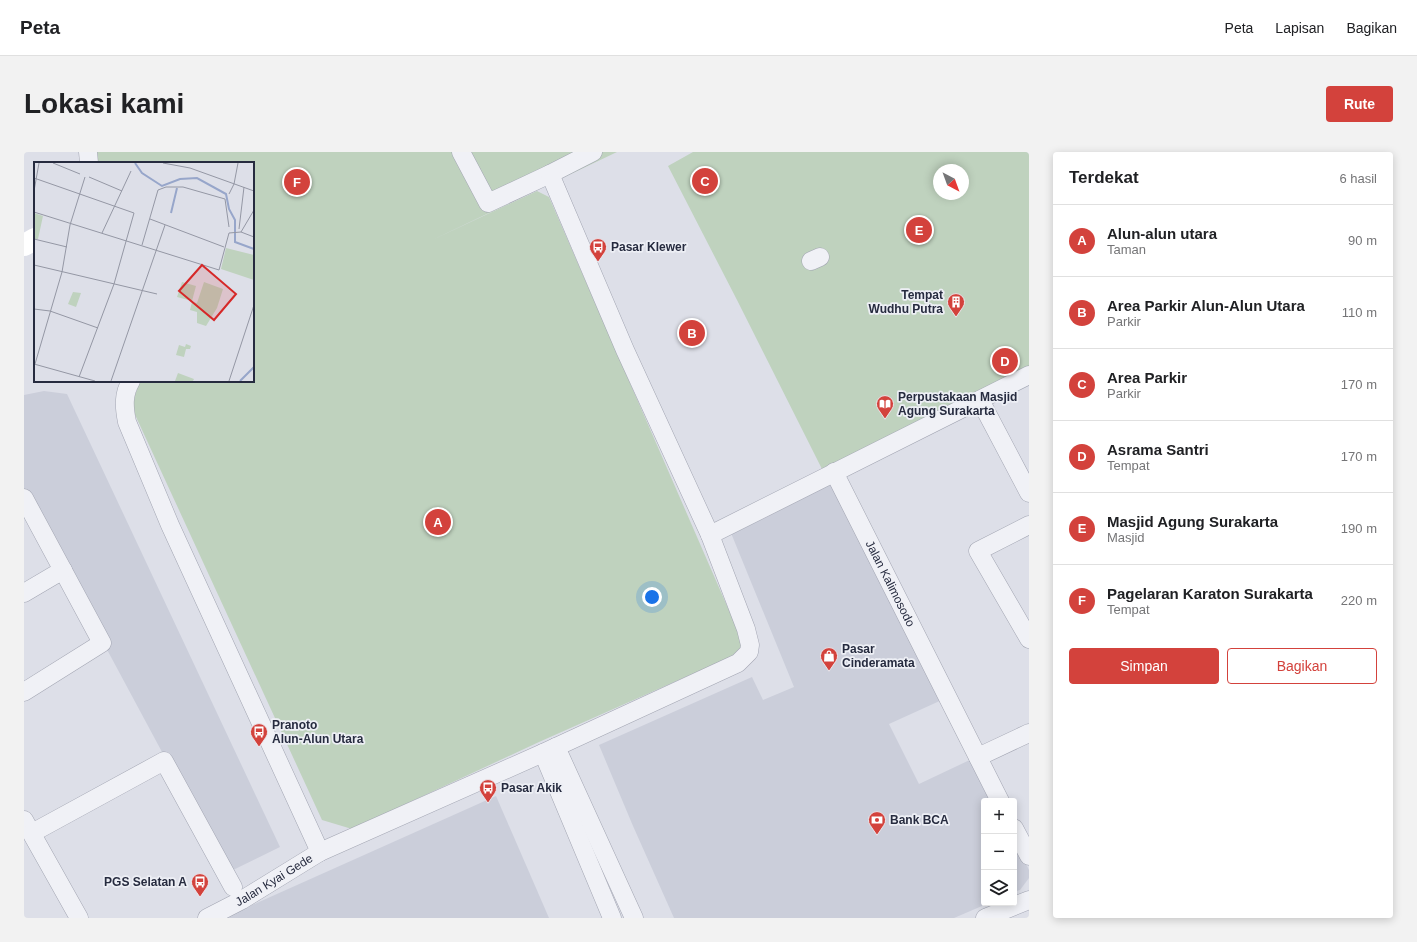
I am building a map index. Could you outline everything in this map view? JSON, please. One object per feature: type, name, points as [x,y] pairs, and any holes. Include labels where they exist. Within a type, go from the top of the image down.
[{"type":"street","points":[[88,152],[89,162]]},
{"type":"street","points":[[462,152],[488,203],[593,152]]},
{"type":"street","points":[[550,174],[626,350],[710,535],[1029,375]]},
{"type":"street","points":[[24,245],[34,240]]},
{"type":"street","points":[[131,382],[124,398],[124,408],[127,422],[170,525],[320,852]]},
{"type":"street","points":[[980,400],[1029,493]]},
{"type":"street","name":"Jalan Kalimosodo","points":[[834,472],[998,798]]},
{"type":"street","points":[[24,498],[102,643],[24,692]]},
{"type":"street","points":[[1029,525],[978,551],[1029,639]]},
{"type":"street","name":"Jalan Kyai Gede","points":[[207,918],[242,900],[320,852],[550,750],[738,663],[749,652],[750,645],[746,629],[710,535]]},
{"type":"street","points":[[24,593],[63,570]]},
{"type":"street","points":[[978,757],[1029,733]]},
{"type":"street","points":[[550,750],[612,918]]},
{"type":"street","points":[[550,750],[634,918]]},
{"type":"street","points":[[79,918],[28,827],[164,761],[233,887]]},
{"type":"street","points":[[1019,828],[1029,856]]},
{"type":"street","points":[[985,918],[1029,900]]},
{"type":"shaded area","points":[[44,391],[67,394],[280,847],[227,873],[24,495],[24,395]]},
{"type":"shaded area","points":[[824,484],[834,487],[944,699],[889,724],[919,784],[974,758],[994,798],[981,798],[982,906],[954,918],[674,918],[599,745],[752,677],[763,700],[794,687],[731,533]]},
{"type":"shaded area","points":[[496,796],[549,918],[223,918]]},
{"type":"shaded area","points":[[1017,845],[1029,870],[1029,878],[1020,890],[1017,891]]},
{"type":"green space","points":[[86,152],[617,152],[430,241],[537,191],[549,197],[741,638],[742,647],[735,655],[539,742],[352,829],[322,820],[131,406],[140,382],[254,382],[254,162],[87,162]]},
{"type":"green space","points":[[693,152],[1029,152],[1029,372],[824,473],[668,166]]},
{"type":"place","name":"Area Parkir","points":[[705,181]]},
{"type":"place","name":"Pagelaran Karaton Surakarta","points":[[297,182]]},
{"type":"place","name":"Masjid Agung Surakarta","points":[[919,230]]},
{"type":"place","name":"Pasar Klewer","points":[[598,262]]},
{"type":"place","name":"Tempat Wudhu Putra","points":[[956,317]]},
{"type":"place","name":"Area Parkir Alun-Alun Utara","points":[[692,333]]},
{"type":"place","name":"Asrama Santri","points":[[1005,361]]},
{"type":"place","name":"Perpustakaan Masjid Agung Surakarta","points":[[885,419]]},
{"type":"place","name":"Alun-alun utara","points":[[438,522]]},
{"type":"place","name":"Pasar Cinderamata","points":[[829,671]]},
{"type":"place","name":"Pranoto Alun-Alun Utara","points":[[259,747]]},
{"type":"place","name":"Pasar Akik","points":[[488,803]]},
{"type":"place","name":"Bank BCA","points":[[877,835]]},
{"type":"place","name":"PGS Selatan A","points":[[200,897]]}]
